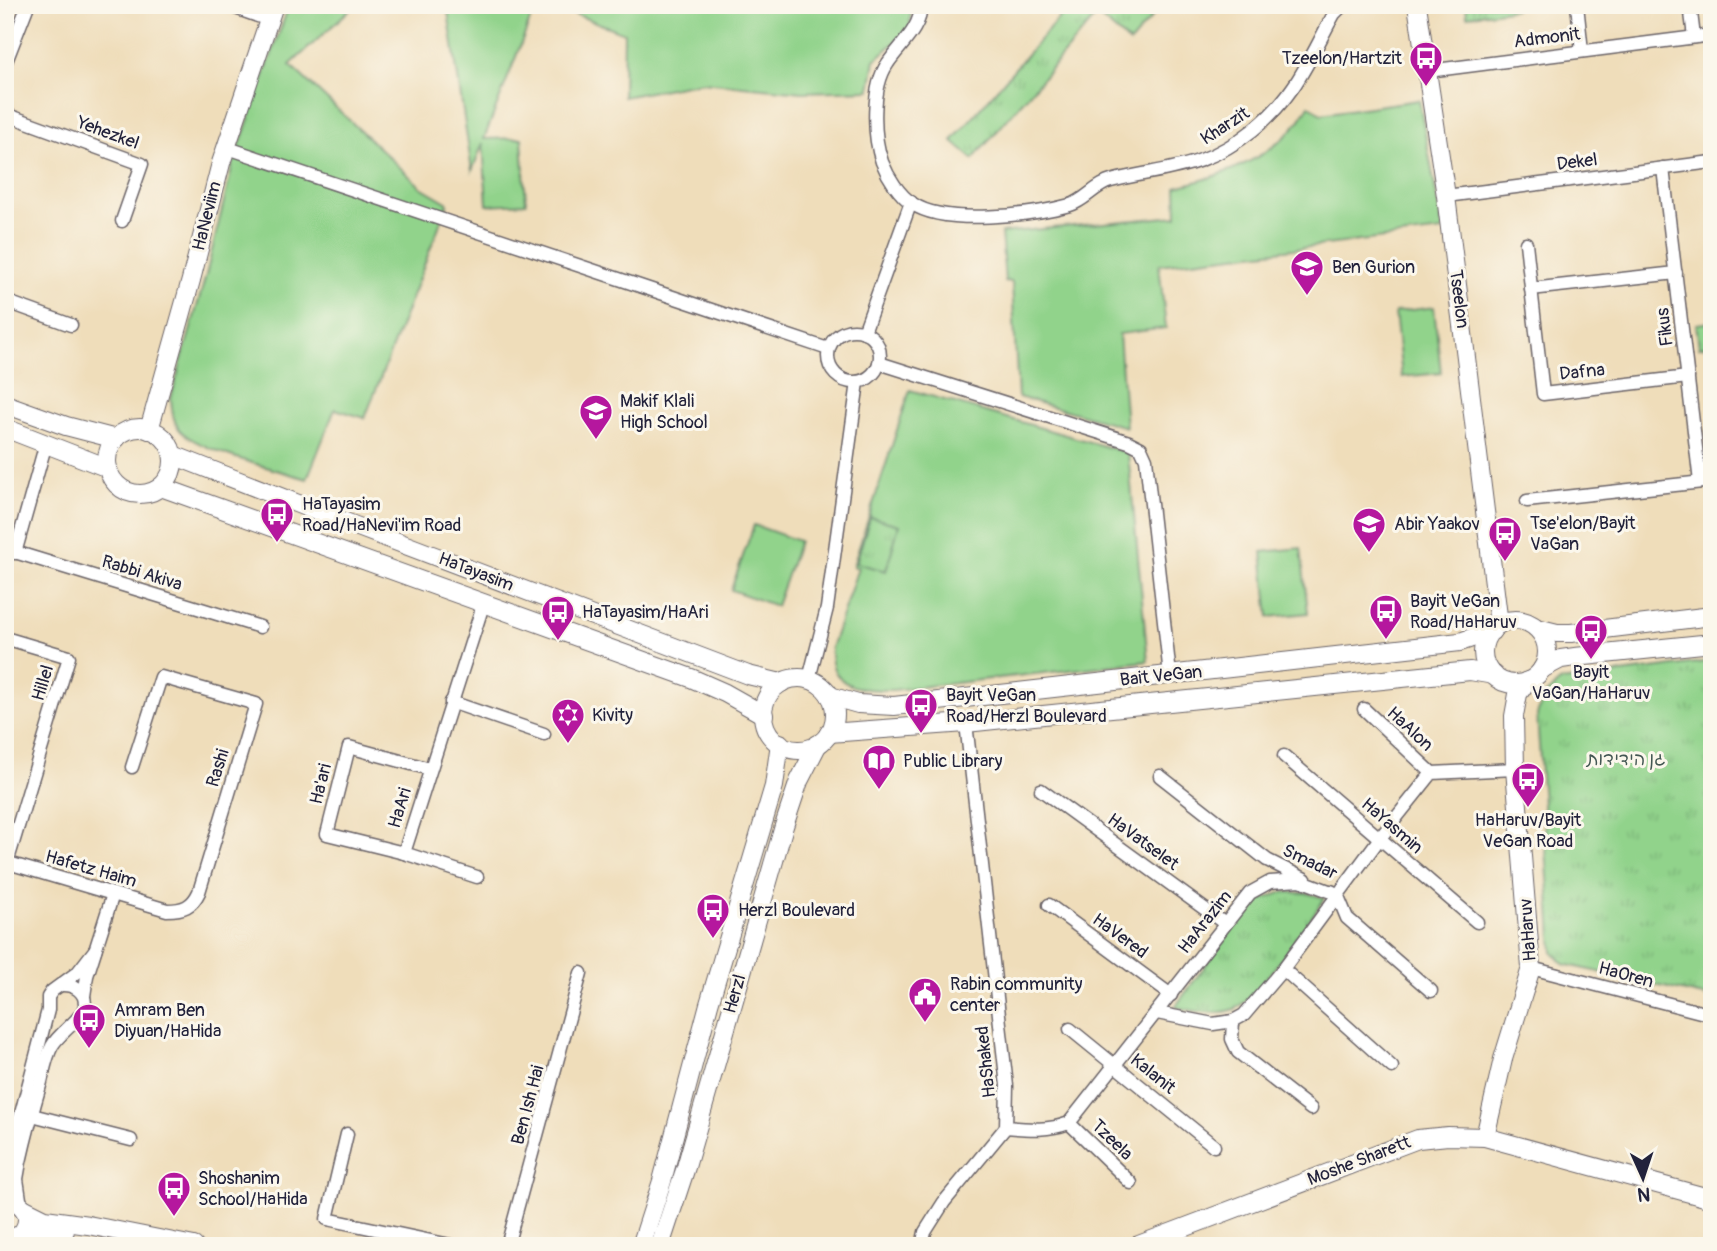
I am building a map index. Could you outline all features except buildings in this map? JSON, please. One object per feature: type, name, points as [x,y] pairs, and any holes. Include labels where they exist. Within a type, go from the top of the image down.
[{"type":"main road","name":"Tseelon","points":[[1417,5],[1446,196],[1502,625]]},
{"type":"main road","name":"HaNeviim","points":[[149,430],[225,147],[272,13]]},
{"type":"main road","points":[[5,404],[116,439]]},
{"type":"main road","points":[[5,428],[108,468]]},
{"type":"main road","points":[[133,429],[149,430],[163,437],[173,454],[171,475],[161,487],[142,495],[127,492],[115,482],[108,468],[108,453],[116,439],[133,429]]},
{"type":"main road","name":"HaTayasim","points":[[173,454],[722,666],[781,683]]},
{"type":"main road","name":"HaTayasim","points":[[161,487],[691,678],[725,692],[764,715]]},
{"type":"main road","points":[[1712,616],[1557,633],[1537,628],[1524,621],[1502,625],[1485,643],[1483,653],[1488,668],[1496,677],[1512,683],[1527,681],[1561,659],[1712,643]]},
{"type":"main road","name":"Bait VeGan","points":[[830,696],[858,704],[894,706],[1460,642],[1502,625]]},
{"type":"main road","points":[[1537,628],[1545,640],[1547,650],[1542,669]]},
{"type":"main road","name":"Bait VeGan","points":[[824,739],[1470,671],[1496,677]]},
{"type":"main road","name":"HaHaruv","points":[[1496,677],[1510,699],[1514,716]]},
{"type":"main road","points":[[798,678],[809,679],[824,687],[835,706],[835,717],[824,739],[801,749],[790,748],[769,732],[764,715],[767,699],[781,683],[798,678]]},
{"type":"main road","name":"HaHaruv","points":[[1485,1137],[1503,1059],[1531,968],[1515,769],[1514,716],[1518,694],[1527,681]]},
{"type":"main road","name":"Herzl","points":[[660,1246],[686,1167],[784,826],[799,780],[824,739]]},
{"type":"main road","name":"Herzl","points":[[641,1246],[662,1181],[709,1003],[774,786],[780,743]]},
{"type":"main road","name":"Moshe Sharett","points":[[1136,1246],[1418,1139],[1448,1136],[1485,1137],[1712,1199]]},
{"type":"main road","points":[[11,1240],[27,1225],[26,1213],[17,1204]]},
{"type":"main road","points":[[17,1204],[46,1219],[194,1246]]},
{"type":"main road","points":[[11,1240],[44,1231],[73,1232],[144,1246]]},
{"type":"street","points":[[5,64],[27,5]]},
{"type":"street","points":[[227,5],[272,13]]},
{"type":"street","points":[[864,332],[911,202],[901,193],[883,164],[876,130],[880,82],[885,66],[920,20],[921,5]]},
{"type":"street","name":"Kharzit","points":[[911,202],[915,206],[949,215],[1015,216],[1072,204],[1103,184],[1179,169],[1216,155],[1232,146],[1269,116],[1297,84],[1334,14],[1343,5]]},
{"type":"street","points":[[1577,5],[1582,51]]},
{"type":"street","points":[[1690,5],[1694,37]]},
{"type":"street","name":"Admonit","points":[[1428,71],[1712,35]]},
{"type":"street","name":"Yehezkel","points":[[5,114],[142,164],[122,221]]},
{"type":"street","points":[[225,147],[828,348]]},
{"type":"street","name":"Dekel","points":[[1446,196],[1712,162]]},
{"type":"street","name":"Fikus","points":[[1527,501],[1706,481],[1688,377],[1664,168]]},
{"type":"street","name":"Dafna","points":[[1526,243],[1543,394],[1688,377]]},
{"type":"street","points":[[1531,289],[1676,273]]},
{"type":"street","points":[[5,301],[71,325]]},
{"type":"street","points":[[847,331],[864,332],[877,343],[880,351],[879,363],[873,374],[858,382],[849,382],[834,374],[829,366],[828,348],[839,334],[847,331]]},
{"type":"street","points":[[879,363],[1129,442],[1143,450],[1170,675]]},
{"type":"street","points":[[809,679],[829,596],[858,382]]},
{"type":"street","name":"Rabbi Akiva","points":[[46,443],[10,551],[260,626]]},
{"type":"street","name":"HaAri","points":[[477,877],[404,853],[484,602]]},
{"type":"street","name":"Hillel","points":[[5,638],[69,657],[6,862]]},
{"type":"street","name":"Rashi","points":[[132,768],[161,677],[256,704],[199,892],[187,908],[167,909]]},
{"type":"street","points":[[451,702],[544,734]]},
{"type":"street","name":"HaAlon","points":[[1364,709],[1432,774]]},
{"type":"street","name":"HaShaked","points":[[966,723],[1007,1086],[1006,1127]]},
{"type":"street","name":"Ha'ari","points":[[404,853],[327,834],[349,747],[430,769]]},
{"type":"street","name":"HaYasmin","points":[[1284,756],[1477,922]]},
{"type":"street","points":[[1157,1013],[1213,1024],[1233,1021],[1244,1015],[1283,969],[1337,894],[1432,774],[1515,769]]},
{"type":"street","name":"Smadar","points":[[1160,776],[1266,860],[1337,894],[1347,918],[1431,990]]},
{"type":"street","name":"HaVatselet","points":[[1041,790],[1224,923]]},
{"type":"street","name":"Hafetz Haim","points":[[6,862],[167,909]]},
{"type":"street","name":"HaArazim","points":[[1069,1123],[1250,893],[1270,882],[1300,880],[1337,894]]},
{"type":"street","points":[[83,996],[113,894]]},
{"type":"street","name":"HaVered","points":[[1049,905],[1171,995]]},
{"type":"street","points":[[5,1175],[48,1010],[47,1003],[52,991],[83,967],[95,950]]},
{"type":"street","name":"HaOren","points":[[1531,968],[1712,1016]]},
{"type":"street","points":[[1283,969],[1392,1067]]},
{"type":"street","name":"Ben Ish Hai","points":[[507,1246],[581,972]]},
{"type":"street","points":[[17,1204],[17,1180],[50,1051],[62,1031],[83,1013],[83,996],[76,987],[63,985]]},
{"type":"street","points":[[48,1010],[56,1020],[74,1021]]},
{"type":"street","points":[[1233,1021],[1232,1039],[1238,1052],[1311,1109]]},
{"type":"street","name":"Kalanit","points":[[1070,1029],[1214,1146]]},
{"type":"street","points":[[32,1115],[131,1140]]},
{"type":"street","points":[[922,1246],[925,1231],[944,1202],[1006,1127],[1040,1129],[1069,1123]]},
{"type":"street","name":"Tzeela","points":[[1069,1123],[1131,1183]]},
{"type":"street","points":[[347,1134],[327,1219],[455,1246]]},
{"type":"green space","points":[[289,5],[355,5],[290,65],[421,187],[448,203],[365,418],[335,409],[307,479],[219,452],[188,437],[175,421],[171,398],[206,275],[233,164]]},
{"type":"green space","points":[[447,5],[536,5],[484,139],[522,138],[526,203],[487,205],[483,143],[472,171]]},
{"type":"green space","points":[[551,5],[911,5],[910,29],[875,60],[870,90],[802,92],[702,82],[623,97],[624,33]]},
{"type":"green space","points":[[1070,5],[1162,5],[1130,43],[1097,15],[973,159],[952,141]]},
{"type":"green space","points":[[1466,5],[1515,5],[1516,9],[1467,16]]},
{"type":"green space","points":[[1419,100],[1443,231],[1159,265],[1166,328],[1119,334],[1126,427],[1018,397],[1012,282],[1005,281],[1001,233],[1177,216],[1176,187],[1215,176],[1252,160],[1285,137],[1309,105],[1321,114]]},
{"type":"green space","points":[[1434,307],[1441,373],[1402,377],[1395,312]]},
{"type":"green space","points":[[1712,322],[1712,345],[1699,347],[1696,324]]},
{"type":"green space","points":[[910,390],[1128,453],[1148,661],[893,690],[858,688],[841,679],[835,672],[831,648],[858,568],[853,566]]},
{"type":"green space","points":[[870,517],[899,525],[886,571],[856,563]]},
{"type":"green space","points":[[754,525],[799,541],[776,606],[731,590]]},
{"type":"green space","points":[[1301,548],[1308,613],[1269,617],[1262,552]]},
{"type":"green space","name":"גן הידידות","points":[[1712,661],[1712,998],[1564,964],[1553,952],[1537,715],[1544,696],[1561,681]]},
{"type":"green space","points":[[1283,892],[1306,893],[1325,898],[1256,991],[1244,1003],[1228,1011],[1205,1012],[1175,1007],[1241,917],[1258,901]]},
{"type":"place","name":"Tzeelon/Hartzit","points":[[1426,88]]},
{"type":"place","name":"Ben Gurion","points":[[1307,297]]},
{"type":"place","name":"Makif Klali High School","points":[[596,441]]},
{"type":"place","name":"HaTayasim Road/HaNevi'im Road","points":[[277,544]]},
{"type":"place","name":"Abir Yaakov","points":[[1369,554]]},
{"type":"place","name":"Tse'elon/Bayit VaGan","points":[[1505,563]]},
{"type":"place","name":"Bayit VeGan Road/HaHaruv","points":[[1386,641]]},
{"type":"place","name":"HaTayasim/HaAri","points":[[558,642]]},
{"type":"place","name":"Bayit VaGan/HaHaruv","points":[[1591,661]]},
{"type":"place","name":"Bayit VeGan Road/Herzl Boulevard","points":[[921,735]]},
{"type":"place","name":"Kivity","points":[[568,745]]},
{"type":"place","name":"Public Library","points":[[879,791]]},
{"type":"place","name":"HaHaruv/Bayit VeGan Road","points":[[1528,809]]},
{"type":"place","name":"Herzl Boulevard","points":[[713,940]]},
{"type":"place","name":"Rabin community center","points":[[925,1024]]},
{"type":"place","name":"Amram Ben Diyuan/HaHida","points":[[89,1050]]},
{"type":"place","name":"Shoshanim School/HaHida","points":[[174,1218]]}]
